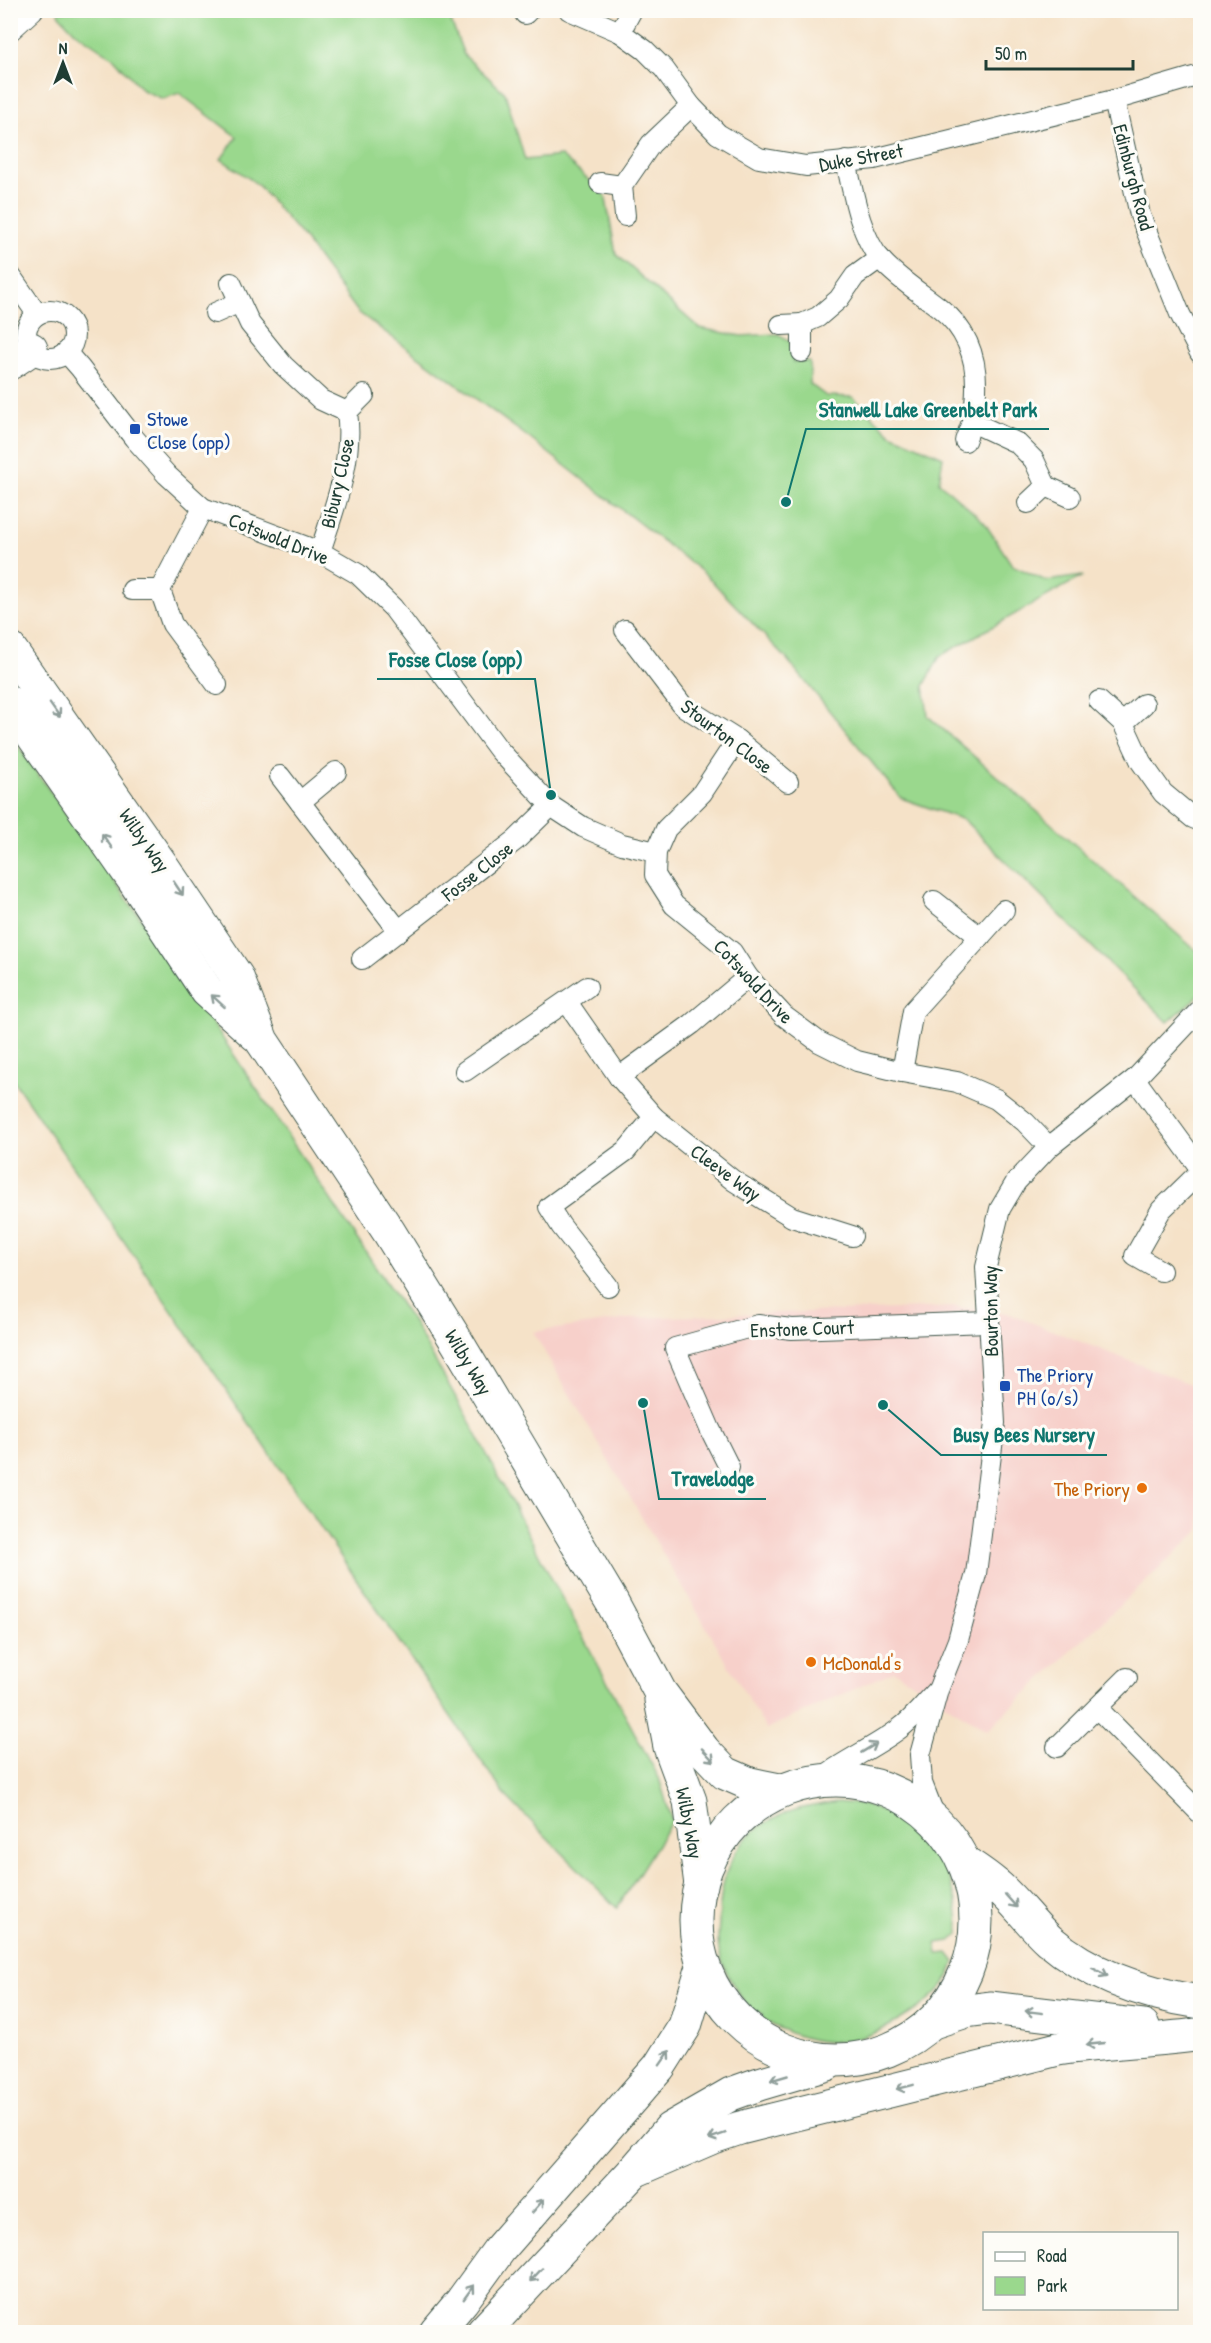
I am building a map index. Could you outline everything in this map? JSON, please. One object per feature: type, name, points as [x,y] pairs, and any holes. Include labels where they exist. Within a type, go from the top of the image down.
[{"type":"highway","name":"Wilby Way","points":[[10,649],[164,867],[237,977],[262,1041],[454,1337],[612,1602],[660,1692],[704,1751],[725,1773],[750,1784],[779,1790]]},
{"type":"highway","name":"Wilby Way","points":[[10,703],[133,879],[207,991],[262,1041]]},
{"type":"highway","name":"Wilby Way","points":[[660,1692],[670,1747],[690,1801],[701,1885]]},
{"type":"highway","points":[[483,2332],[634,2171],[670,2129],[731,2094],[827,2064],[873,2057],[902,2044],[954,2001],[966,1976],[972,1953],[973,1915],[969,1865],[959,1845],[936,1819],[907,1798],[876,1786],[820,1779],[779,1790],[755,1806],[738,1822],[727,1837],[701,1885],[696,1921],[697,1956],[701,1973],[731,2013],[759,2038],[827,2064]]},
{"type":"highway","points":[[969,1865],[996,1884],[1050,1941],[1083,1963],[1137,1987],[1200,2002]]},
{"type":"highway","points":[[436,2332],[500,2250],[658,2067],[685,2026],[701,1973]]},
{"type":"highway","points":[[927,2025],[966,2011],[990,2008],[1198,2035]]},
{"type":"highway","points":[[634,2171],[713,2137],[740,2128],[1058,2049],[1098,2043],[1138,2042],[1198,2035]]},
{"type":"street","points":[[10,31],[33,10]]},
{"type":"street","name":"Duke Street","points":[[569,10],[620,32],[645,50],[664,69],[691,106],[718,134],[759,158],[806,166],[874,159],[1114,100],[1200,75]]},
{"type":"street","points":[[620,32],[632,10]]},
{"type":"street","name":"Edinburgh Road","points":[[1114,100],[1140,215],[1180,314],[1200,353]]},
{"type":"street","points":[[625,216],[622,186],[651,144],[691,106]]},
{"type":"street","points":[[846,162],[864,228],[880,258],[906,284],[944,311],[965,336],[975,363],[978,396],[965,441]]},
{"type":"street","points":[[600,183],[622,186]]},
{"type":"street","points":[[781,325],[802,324],[818,317],[839,299],[855,276],[880,258]]},
{"type":"street","points":[[10,275],[37,314]]},
{"type":"street","name":"Bibury Close","points":[[231,283],[250,324],[283,364],[321,400],[347,412]]},
{"type":"street","points":[[215,313],[240,302]]},
{"type":"street","points":[[54,311],[69,320],[74,337],[66,352],[59,357],[21,356],[27,342],[27,326],[37,314],[54,311]]},
{"type":"street","points":[[802,324],[802,352]]},
{"type":"street","name":"Cotswold Drive","points":[[66,352],[81,368],[134,438],[167,475],[203,508],[320,552],[358,574],[393,608],[499,750],[551,806],[583,827],[622,844],[656,852],[655,875],[674,905],[732,952],[748,977],[784,1016],[819,1042],[857,1061],[957,1082],[996,1099],[1025,1122],[1049,1147]]},
{"type":"street","name":"Bibury Close","points":[[347,412],[364,394]]},
{"type":"street","name":"Bibury Close","points":[[320,552],[337,499],[348,453],[350,429],[347,412]]},
{"type":"street","points":[[972,422],[1017,443],[1034,460],[1046,486],[1070,496]]},
{"type":"street","points":[[1028,503],[1046,486]]},
{"type":"street","points":[[203,508],[160,590],[172,624],[217,685]]},
{"type":"street","points":[[132,590],[160,590]]},
{"type":"street","name":"Stourton Close","points":[[625,630],[683,706],[736,740],[788,782]]},
{"type":"street","points":[[1099,701],[1124,723],[1141,762],[1163,793],[1193,818],[1200,821]]},
{"type":"street","points":[[1124,723],[1144,704]]},
{"type":"street","points":[[656,852],[666,829],[702,792],[736,740]]},
{"type":"street","points":[[300,802],[336,772]]},
{"type":"street","points":[[280,776],[399,931]]},
{"type":"street","name":"Fosse Close","points":[[362,959],[516,840],[551,806]]},
{"type":"street","points":[[934,901],[980,937]]},
{"type":"street","points":[[902,1072],[913,1011],[1004,910]]},
{"type":"street","points":[[619,1077],[692,1024],[748,977]]},
{"type":"street","points":[[465,1071],[587,987]]},
{"type":"street","name":"Cleeve Way","points":[[567,1002],[619,1077],[654,1117],[734,1181],[792,1217],[852,1236]]},
{"type":"street","name":"Bourton Way","points":[[936,1819],[922,1783],[920,1755],[938,1690],[968,1609],[986,1508],[995,1423],[986,1267],[1000,1209],[1016,1182],[1049,1147],[1135,1079],[1200,1010]]},
{"type":"street","points":[[1135,1079],[1200,1170],[1161,1210],[1135,1256],[1161,1271]]},
{"type":"street","points":[[608,1286],[549,1207],[626,1151],[654,1117]]},
{"type":"street","name":"Enstone Court","points":[[729,1467],[675,1348],[758,1325],[792,1329],[989,1322]]},
{"type":"street","points":[[1057,1747],[1128,1678]]},
{"type":"street","name":"Bourton Way","points":[[820,1779],[901,1728],[938,1690]]},
{"type":"street","points":[[1097,1708],[1200,1813]]},
{"type":"shaded area","points":[[955,1307],[1007,1313],[1200,1388],[1200,1530],[987,1730],[894,1671],[766,1729],[533,1332],[636,1318]]},
{"type":"green space","points":[[59,11],[451,11],[451,21],[464,55],[505,93],[525,160],[561,156],[605,194],[616,254],[699,328],[741,336],[778,334],[790,341],[793,362],[810,362],[810,384],[826,396],[853,397],[891,434],[943,457],[939,482],[984,522],[1012,565],[1046,581],[1083,576],[940,656],[924,686],[928,716],[1200,954],[1200,995],[1168,1022],[964,820],[901,798],[786,658],[705,574],[528,437],[358,312],[302,236],[257,184],[221,159],[237,137],[179,93],[163,99],[142,90],[115,59],[75,32],[59,15]]},
{"type":"green space","points":[[10,735],[169,958],[414,1324],[471,1424],[659,1778],[672,1821],[617,1908],[504,1794],[11,1077]]},
{"type":"green space","points":[[838,1802],[867,1806],[892,1814],[925,1838],[947,1872],[954,1892],[959,1934],[950,1941],[936,1943],[938,1954],[948,1953],[955,1962],[944,1985],[932,1997],[911,2013],[872,2034],[854,2040],[837,2042],[801,2037],[761,2019],[763,2015],[758,2011],[754,2013],[738,1993],[726,1971],[718,1947],[718,1939],[726,1873],[736,1851],[744,1841],[762,1825],[783,1814]]},
{"type":"place","name":"Stowe Close (opp)","points":[[135,429]]},
{"type":"place","name":"Stanwell Lake Greenbelt Park","points":[[786,502]]},
{"type":"place","name":"Fosse Close (opp)","points":[[551,795]]},
{"type":"place","name":"The Priory PH (o/s)","points":[[1005,1386]]},
{"type":"place","name":"Travelodge","points":[[643,1403]]},
{"type":"place","name":"Busy Bees Nursery","points":[[883,1405]]},
{"type":"place","name":"The Priory","points":[[1142,1488]]},
{"type":"place","name":"McDonald's","points":[[811,1662]]}]
